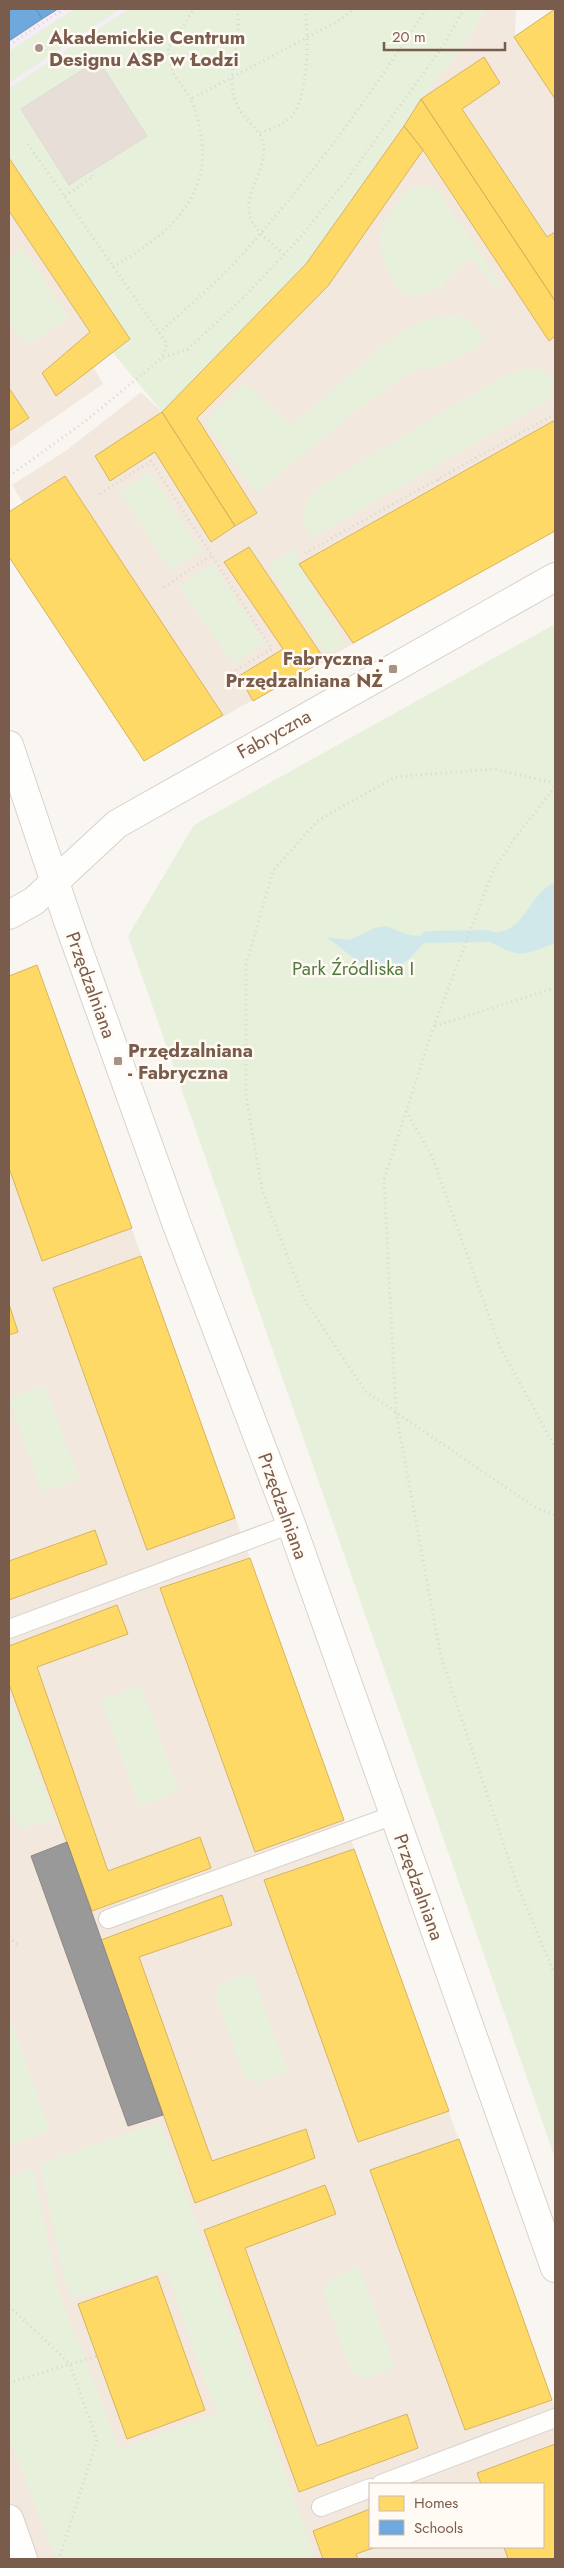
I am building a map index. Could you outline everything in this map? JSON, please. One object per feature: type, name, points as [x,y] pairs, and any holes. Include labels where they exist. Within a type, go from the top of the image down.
[{"type":"street","name":"Fabryczna","points":[[9,915],[34,901],[117,824],[555,577]]},
{"type":"street","name":"Przędzalniana","points":[[9,745],[55,881],[177,1225],[291,1524],[555,2268]]},
{"type":"street","points":[[9,2519],[23,2559]]},
{"type":"lane","points":[[9,1629],[291,1524]]},
{"type":"lane","points":[[108,1919],[394,1815]]},
{"type":"lane","points":[[384,2483],[555,2418]]},
{"type":"lane","points":[[320,2507],[369,2488]]},
{"type":"path","points":[[9,45],[64,9]]},
{"type":"path","points":[[113,266],[164,231],[184,213],[199,182],[203,159],[201,124],[192,100],[173,73],[168,48],[194,9]]},
{"type":"path","points":[[237,9],[238,47],[231,78],[235,101],[260,133],[264,151],[260,170],[247,208],[250,220],[260,233],[284,254]]},
{"type":"path","points":[[260,133],[279,127],[292,116],[304,87],[308,36],[305,9]]},
{"type":"path","points":[[192,100],[338,21],[354,9]]},
{"type":"path","points":[[159,333],[236,261],[313,169],[398,52],[426,9]]},
{"type":"path","points":[[9,476],[83,423],[162,358],[188,349],[243,298],[284,254],[348,178],[443,46],[464,9]]},
{"type":"path","points":[[28,144],[167,344],[162,358]]},
{"type":"path","points":[[65,196],[93,177],[90,172]]},
{"type":"path","points":[[305,553],[555,414]]},
{"type":"path","points":[[100,494],[151,461],[272,649],[224,677]]},
{"type":"path","points":[[438,480],[441,484]]},
{"type":"path","points":[[164,587],[212,555]]},
{"type":"path","points":[[555,783],[493,769],[395,777],[317,821],[273,871],[246,965],[246,1095],[262,1190],[304,1299],[365,1391],[536,1508],[555,1515]]},
{"type":"path","points":[[555,787],[514,839],[493,871],[434,1026],[384,1179],[396,1414],[441,1657],[518,1887],[555,1975]]},
{"type":"path","points":[[434,1026],[555,988]]},
{"type":"path","points":[[406,1110],[432,1156],[500,1347],[555,1447]]},
{"type":"path","points":[[9,1937],[20,1947]]},
{"type":"path","points":[[9,2306],[70,2364],[97,2440],[59,2559]]},
{"type":"path","points":[[9,2383],[97,2356]]},
{"type":"shaded area","name":"Akademickie Centrum Designu ASP w Łodzi","points":[[9,9],[129,9],[9,88]]},
{"type":"shaded area","points":[[485,9],[516,9],[515,37],[555,9],[555,531],[144,761],[9,557],[9,512],[23,503],[12,485],[67,450],[141,392],[162,412],[306,264],[421,99],[468,41]]},
{"type":"shaded area","points":[[9,157],[130,339],[94,368],[103,384],[9,449]]},
{"type":"shaded area","points":[[37,965],[555,2408],[555,2559],[9,2559],[9,976]]},
{"type":"green space","points":[[74,9],[120,9],[9,83],[9,51]]},
{"type":"green space","points":[[128,9],[485,9],[468,41],[421,99],[306,264],[164,414],[113,353],[129,338],[9,157],[9,88]]},
{"type":"green space","points":[[425,186],[436,188],[503,288],[494,287],[473,259],[467,259],[448,278],[443,287],[409,297],[396,285],[386,268],[383,258],[380,239],[382,227],[410,189]]},
{"type":"green space","points":[[23,249],[69,318],[30,343],[24,342],[9,322],[9,259]]},
{"type":"green space","points":[[451,315],[467,318],[485,336],[477,347],[462,356],[435,367],[412,371],[356,411],[256,493],[205,422],[244,383],[291,426],[382,347],[407,328],[429,319]]},
{"type":"green space","points":[[537,368],[552,377],[555,393],[545,403],[313,537],[303,524],[306,503],[324,484],[496,380],[521,369]]},
{"type":"green space","points":[[150,472],[201,551],[170,571],[120,491]]},
{"type":"green space","points":[[295,548],[299,564],[346,645],[326,654],[267,566]]},
{"type":"green space","points":[[213,563],[265,643],[233,664],[179,586]]},
{"type":"green space","name":"Park Źródliska I","points":[[555,624],[555,2158],[128,936],[194,825]]},
{"type":"green space","points":[[45,1385],[79,1479],[42,1492],[9,1398]]},
{"type":"green space","points":[[141,1685],[179,1792],[139,1806],[101,1700]]},
{"type":"green space","points":[[9,1694],[55,1819],[21,1829],[15,1817],[9,1819]]},
{"type":"green space","points":[[252,1972],[287,2071],[257,2083],[244,2077],[215,1995],[220,1984]]},
{"type":"green space","points":[[9,2016],[50,2131],[9,2146]]},
{"type":"green space","points":[[160,2122],[316,2559],[56,2559],[9,2437],[9,2176],[33,2169],[59,2291],[119,2449],[217,2414],[166,2271],[72,2299],[64,2279],[40,2164]]},
{"type":"green space","points":[[359,2267],[395,2367],[365,2379],[352,2373],[323,2291],[328,2280]]},
{"type":"water","points":[[555,883],[555,943],[534,951],[519,953],[505,950],[485,939],[489,931],[501,932],[510,928],[546,888]]},
{"type":"water","points":[[387,926],[411,935],[426,934],[427,939],[411,957],[398,967],[387,972],[376,971],[366,966],[326,937],[349,940],[375,928]]},
{"type":"building: Homes","points":[[555,9],[555,99],[514,37]]},
{"type":"building: Homes","points":[[484,57],[500,83],[462,109],[547,237],[555,232],[555,301],[421,99]]},
{"type":"building: Homes","points":[[421,99],[555,301],[555,336],[549,341],[423,150],[404,126]]},
{"type":"building: Homes","points":[[404,126],[423,150],[328,286],[197,418],[257,513],[235,526],[162,412],[306,264]]},
{"type":"building: Homes","points":[[9,158],[130,339],[56,396],[42,373],[90,332],[9,211]]},
{"type":"building: Homes","points":[[9,388],[29,418],[9,431]]},
{"type":"building: Homes","points":[[162,412],[235,526],[211,542],[155,452],[110,481],[95,456]]},
{"type":"building: Homes","points":[[555,420],[555,531],[353,643],[299,564]]},
{"type":"building: Homes","points":[[65,476],[223,715],[144,761],[9,557],[9,512]]},
{"type":"building: Homes","points":[[249,547],[325,660],[253,701],[239,676],[283,649],[224,562]]},
{"type":"building: Homes","points":[[37,965],[132,1228],[42,1261],[9,1168],[9,976]]},
{"type":"building: Homes","points":[[141,1256],[235,1518],[147,1550],[53,1288]]},
{"type":"building: Homes","points":[[9,1304],[18,1332],[9,1335]]},
{"type":"building: Homes","points":[[95,1530],[107,1564],[9,1600],[9,1561]]},
{"type":"building: Homes","points":[[250,1558],[344,1820],[255,1852],[160,1588]]},
{"type":"building: Homes","points":[[117,1605],[128,1634],[37,1667],[108,1871],[200,1837],[211,1868],[92,1911],[9,1684],[9,1646]]},
{"type":"building: Homes","points":[[354,1849],[449,2111],[358,2142],[264,1880]]},
{"type":"building: Homes","points":[[222,1895],[232,1925],[139,1957],[212,2161],[306,2129],[315,2158],[195,2203],[101,1940]]},
{"type":"building: Homes","points":[[459,2139],[552,2400],[465,2430],[370,2170]]},
{"type":"building: Homes","points":[[325,2185],[336,2214],[245,2248],[317,2446],[407,2414],[418,2448],[299,2492],[204,2230]]},
{"type":"building: Homes","points":[[157,2276],[205,2410],[127,2439],[78,2304]]},
{"type":"building: Homes","points":[[555,2444],[555,2559],[508,2559],[504,2548],[544,2548],[544,2483],[481,2483],[477,2473]]},
{"type":"building: Homes","points":[[369,2509],[369,2548],[373,2548],[356,2554],[358,2559],[323,2559],[313,2531]]},
{"type":"building: Schools","points":[[9,9],[36,9],[42,19],[9,41]]},
{"type":"building: Schools","points":[[36,9],[58,9],[42,19]]},
{"type":"building: Industry","points":[[67,1842],[163,2115],[128,2126],[31,1856]]},
{"type":"building: Other","points":[[98,60],[147,136],[69,185],[21,109]]},
{"type":"waterway","points":[[427,937],[487,936]]},
{"type":"place","name":"Akademickie Centrum Designu ASP w Łodzi","points":[[39,48]]},
{"type":"place","name":"Fabryczna - Przędzalniana NŻ","points":[[393,669]]},
{"type":"place","name":"Przędzalniana - Fabryczna","points":[[118,1061]]}]
